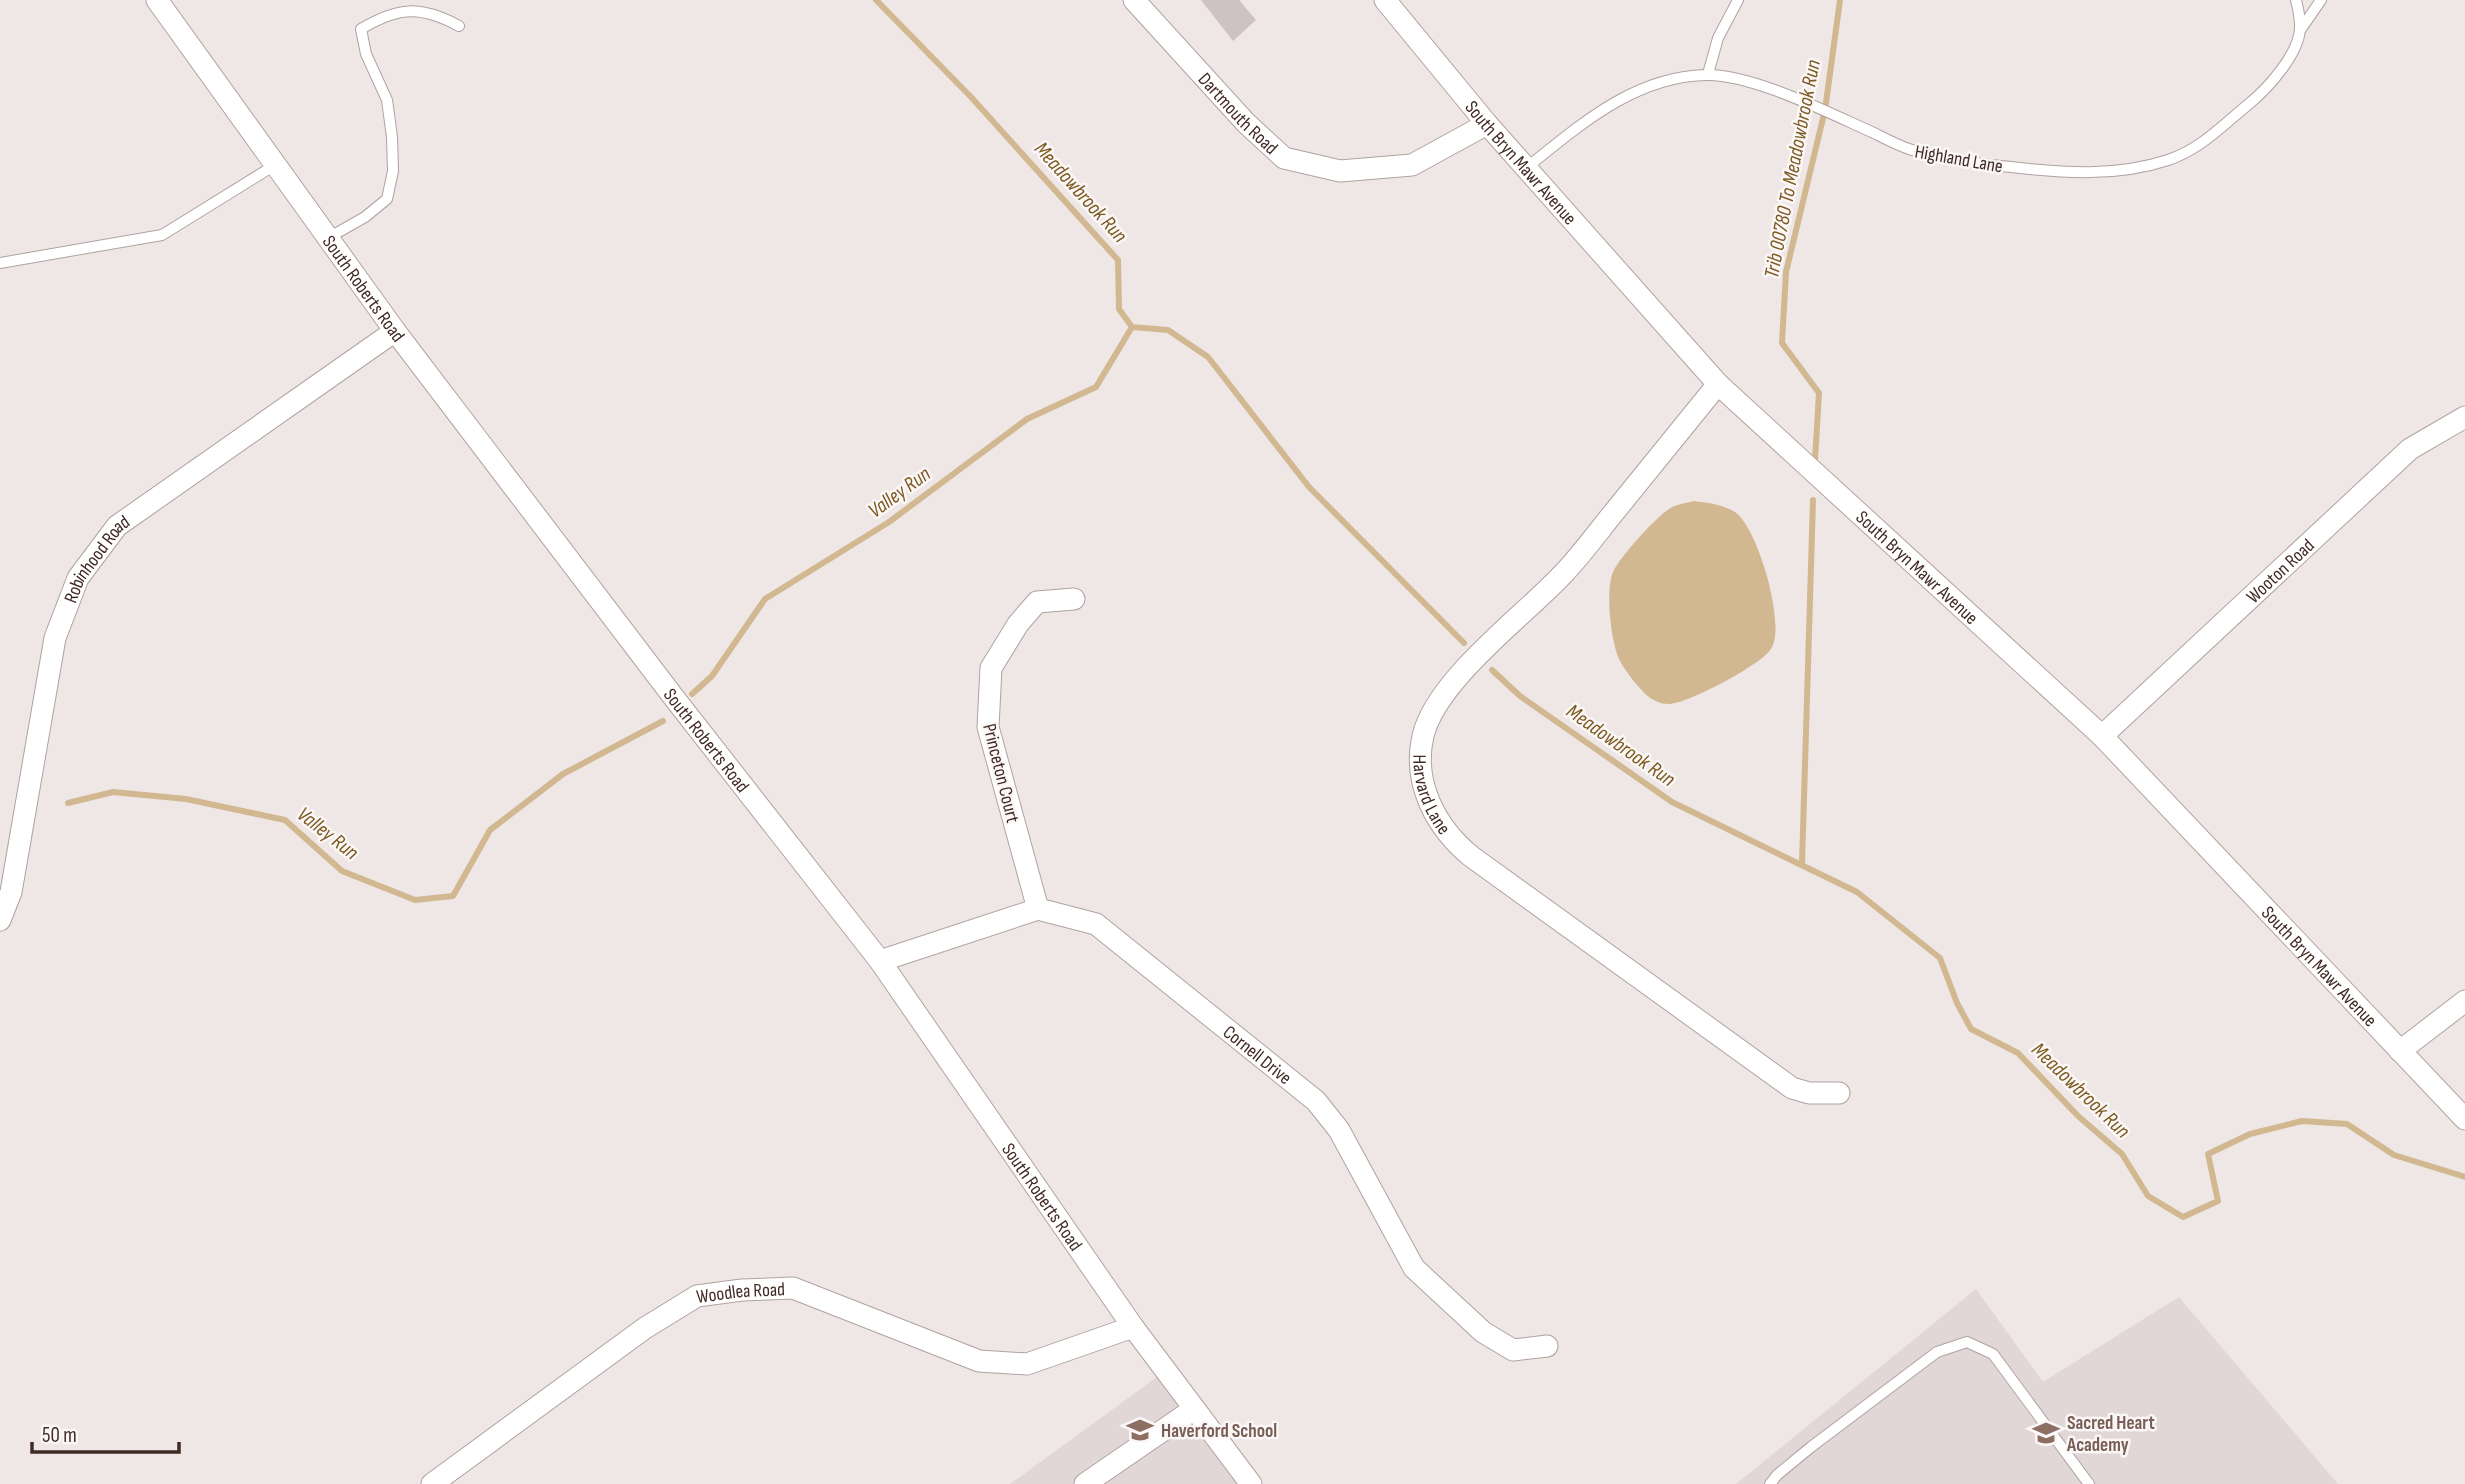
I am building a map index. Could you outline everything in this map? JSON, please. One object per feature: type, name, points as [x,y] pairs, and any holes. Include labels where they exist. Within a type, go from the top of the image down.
[{"type":"street","name":"South Roberts Road","points":[[157,0],[395,331],[684,710],[880,961],[1133,1327],[1251,1484]]},
{"type":"street","name":"Dartmouth Road","points":[[1134,0],[1246,123],[1284,158],[1339,171],[1412,165],[1487,124]]},
{"type":"street","name":"South Bryn Mawr Avenue","points":[[1385,0],[1487,124],[1718,384],[2102,736],[2465,1119]]},
{"type":"street","name":"Robinhood Road","points":[[0,920],[10,892],[55,638],[78,578],[117,526],[395,331]]},
{"type":"street","name":"Harvard Lane","points":[[1718,384],[1565,572],[1446,690],[1430,716],[1423,735],[1423,776],[1434,815],[1448,835],[1472,857],[1792,1088],[1809,1093],[1839,1093]]},
{"type":"street","name":"Wooton Road","points":[[2102,736],[2410,449],[2465,417]]},
{"type":"street","name":"Princeton Court","points":[[1038,909],[988,727],[991,668],[1018,624],[1037,602],[1073,599]]},
{"type":"street","points":[[880,961],[1038,909]]},
{"type":"street","name":"Cornell Drive","points":[[1038,909],[1096,924],[1316,1101],[1339,1130],[1415,1268],[1483,1332],[1513,1350],[1547,1346]]},
{"type":"street","points":[[2400,1051],[2465,1001]]},
{"type":"street","name":"Woodlea Road","points":[[432,1484],[645,1328],[697,1296],[742,1290],[793,1288],[979,1361],[1027,1364],[1133,1327]]},
{"type":"street","points":[[1085,1484],[1194,1409]]},
{"type":"lane","points":[[1708,75],[1718,38],[1738,0]]},
{"type":"lane","points":[[2295,0],[2301,29]]},
{"type":"lane","name":"Highland Lane","points":[[1526,167],[1598,111],[1631,93],[1682,77],[1708,75],[1746,81],[1815,107],[1910,150],[1958,162],[2064,173],[2126,170],[2169,160],[2201,144],[2268,88],[2288,62],[2301,29],[2321,0]]},
{"type":"lane","points":[[328,238],[365,217],[387,199],[393,172],[393,138],[387,100],[366,54],[361,29],[380,17],[408,9],[437,14],[458,26]]},
{"type":"lane","points":[[0,263],[162,234],[275,164]]},
{"type":"lane","points":[[1770,1484],[1811,1447],[1937,1352],[1967,1342],[1993,1354],[2089,1484]]},
{"type":"shaded area","points":[[1694,501],[1725,507],[1744,521],[1767,577],[1775,619],[1775,637],[1771,649],[1764,656],[1739,673],[1707,691],[1669,704],[1652,699],[1644,692],[1620,661],[1610,617],[1609,592],[1613,572],[1638,539],[1672,507]]},
{"type":"shaded area","name":"Sacred Heart Academy","points":[[1976,1289],[2043,1382],[2179,1297],[2338,1484],[1736,1484]]},
{"type":"shaded area","name":"Haverford School","points":[[1157,1377],[1237,1484],[1010,1484]]},
{"type":"building","points":[[1201,0],[1239,0],[1256,20],[1233,41]]},
{"type":"waterway","name":"Meadowbrook Run","points":[[876,0],[971,97],[1118,260],[1119,309],[1132,327],[1168,330],[1208,357],[1309,487],[1464,643]]},
{"type":"waterway","name":"Trib 00780 To Meadowbrook Run","points":[[1815,460],[1819,393],[1782,343],[1786,272],[1825,110],[1840,0]]},
{"type":"waterway","name":"Valley Run","points":[[692,694],[712,676],[765,599],[889,522],[1027,419],[1096,387],[1132,327]]},
{"type":"waterway","name":"Trib 00780 To Meadowbrook Run","points":[[1802,864],[1813,500]]},
{"type":"waterway","name":"Meadowbrook Run","points":[[1492,670],[1520,696],[1672,802],[1857,892],[1940,958],[1957,1003],[1971,1029],[2018,1053],[2078,1116],[2122,1154],[2148,1196],[2183,1217],[2218,1201],[2208,1154],[2250,1134],[2302,1121],[2347,1124],[2394,1155],[2465,1177]]},
{"type":"waterway","name":"Valley Run","points":[[68,803],[113,792],[186,799],[285,820],[342,871],[415,900],[453,896],[490,830],[563,774],[663,721]]},
{"type":"place","name":"Haverford School","points":[[1140,1430]]},
{"type":"place","name":"Sacred Heart Academy","points":[[2046,1433]]}]
